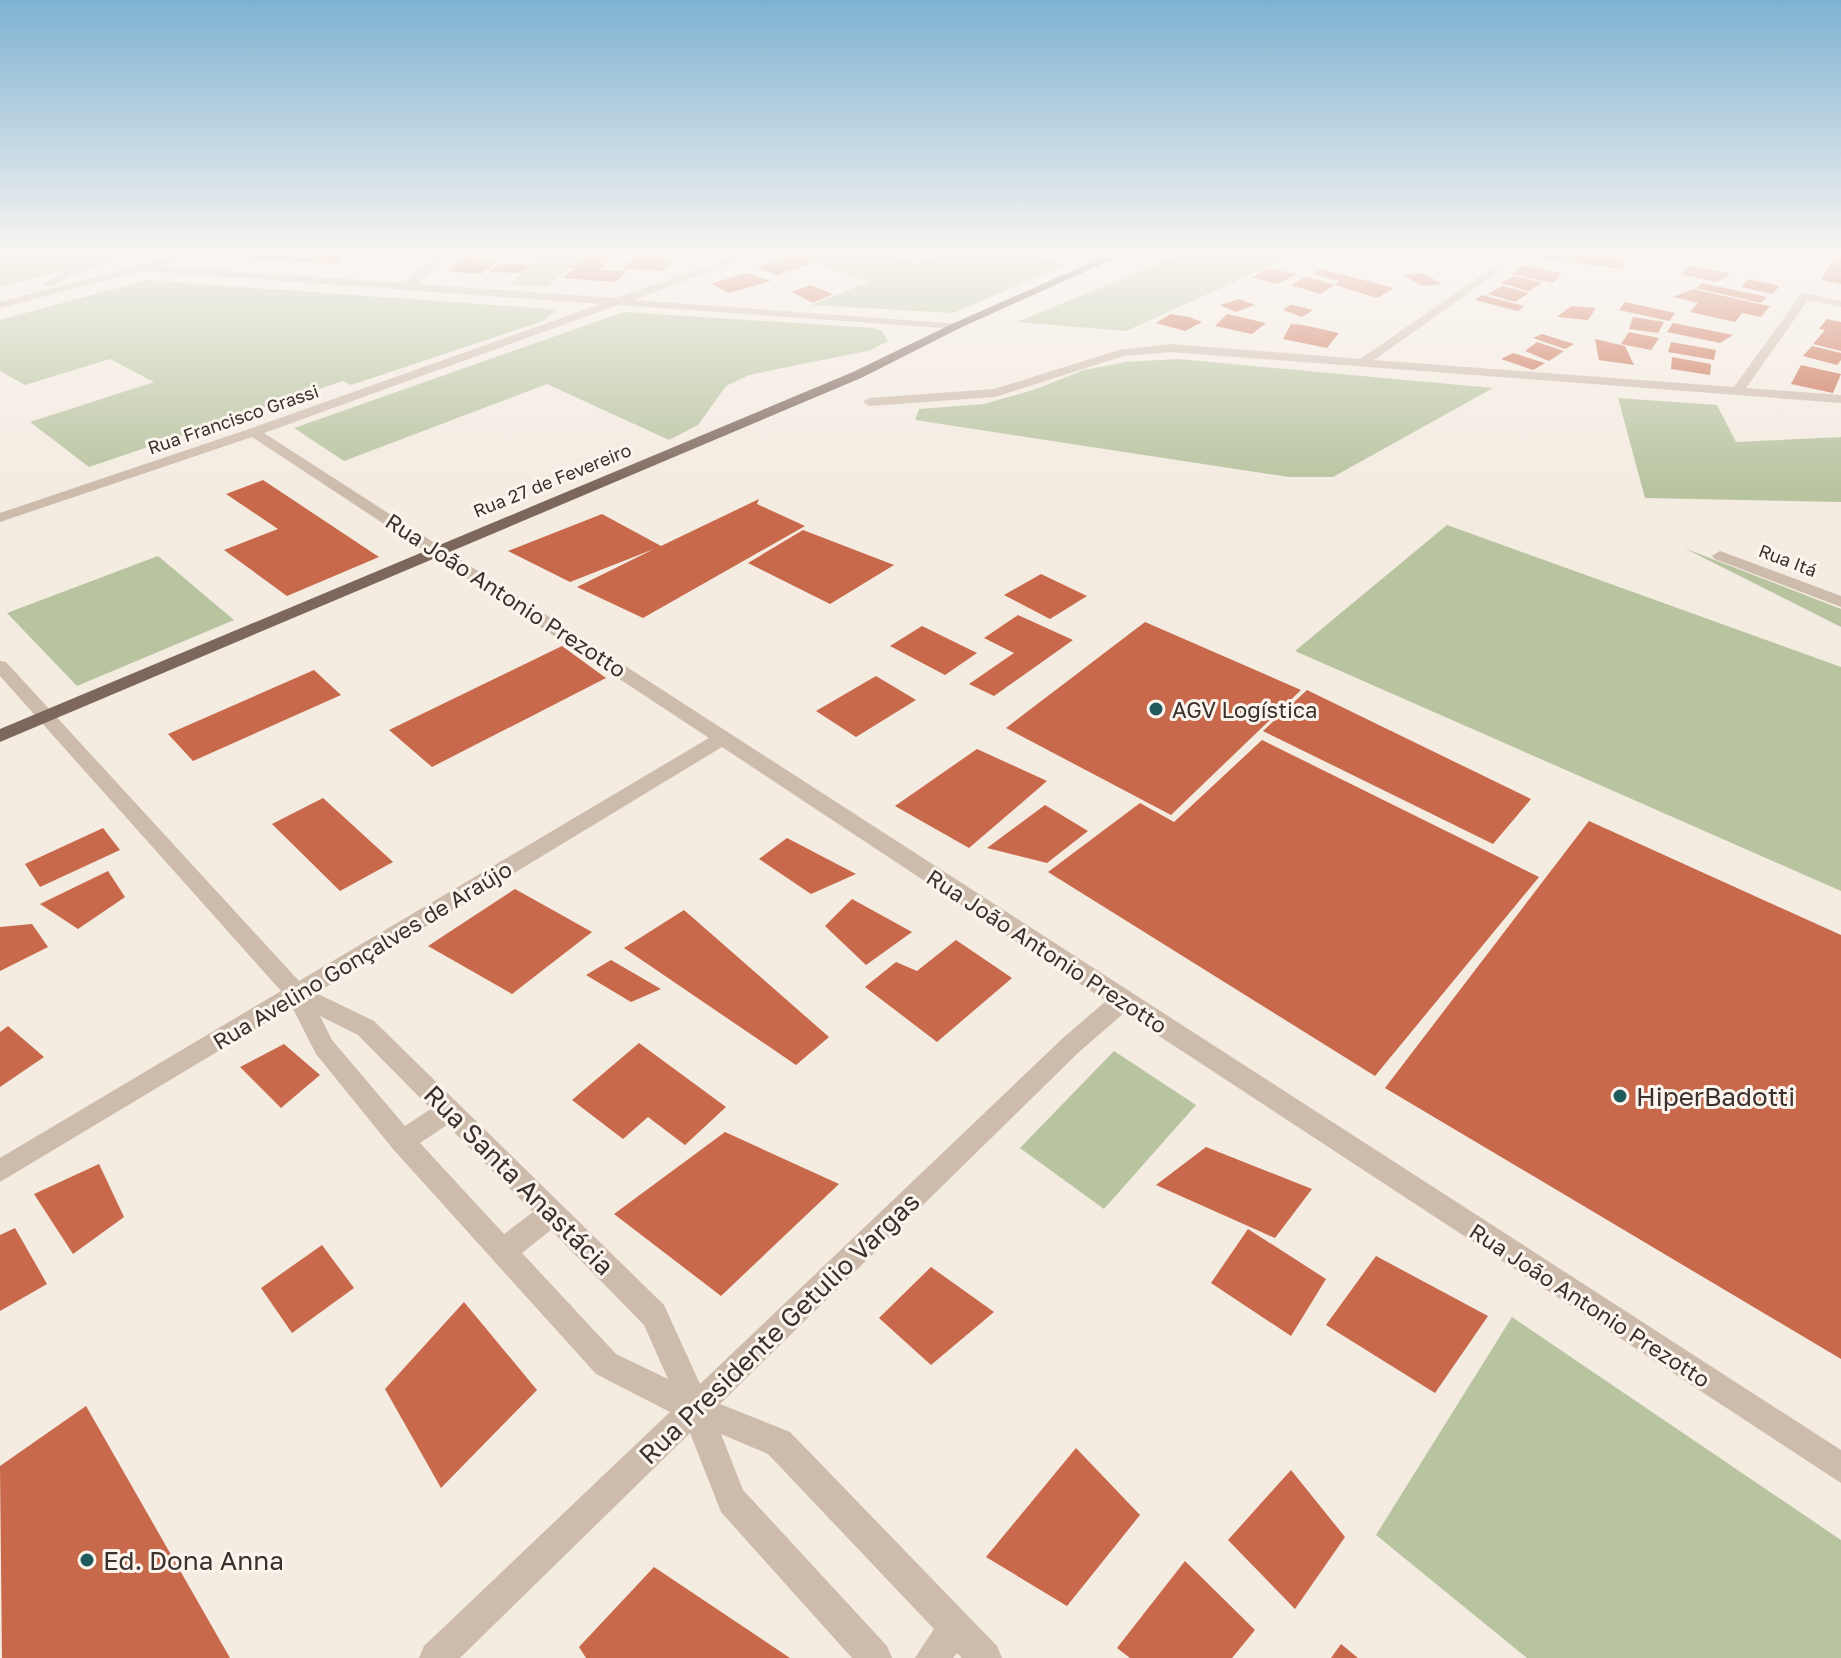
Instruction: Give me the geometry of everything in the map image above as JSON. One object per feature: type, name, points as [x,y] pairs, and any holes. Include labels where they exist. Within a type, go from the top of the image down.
[{"type":"main road","name":"Rua 27 de Fevereiro","points":[[0,736],[857,375],[943,332]]},
{"type":"street","name":"Rua Francisco Grassi","points":[[0,518],[254,432],[530,332]]},
{"type":"street","points":[[1360,364],[1405,332]]},
{"type":"street","points":[[1738,391],[1779,332]]},
{"type":"street","points":[[869,402],[995,393],[1111,357],[1150,349],[1841,399]]},
{"type":"street","name":"Rua João Antonio Prezotto","points":[[254,432],[1841,1468]]},
{"type":"street","name":"Rua Itá","points":[[1720,556],[1841,602]]},
{"type":"street","name":"Rua Santa Anastácia","points":[[0,666],[297,994],[324,1047],[402,1141],[606,1364],[696,1409],[779,1443],[985,1658]]},
{"type":"street","name":"Rua Avelino Gonçalves de Araújo","points":[[0,1171],[723,738]]},
{"type":"street","name":"Rua Santa Anastácia","points":[[297,994],[366,1028],[654,1315],[732,1501],[875,1658]]},
{"type":"street","name":"Rua Presidente Getulio Vargas","points":[[436,1658],[1071,1045],[1123,1000]]},
{"type":"street","points":[[402,1141],[449,1110]]},
{"type":"street","points":[[503,1251],[552,1213]]},
{"type":"street","points":[[932,1658],[956,1627]]},
{"type":"green space","points":[[0,332],[509,332],[351,385],[343,381],[89,467],[30,422],[154,382],[110,359],[25,385],[0,371]]},
{"type":"green space","points":[[566,332],[883,332],[888,341],[871,350],[749,375],[726,386],[698,425],[669,440],[547,384],[344,461],[294,428]]},
{"type":"green space","points":[[1178,359],[1493,388],[1333,477],[1289,477],[915,420],[919,409],[984,404],[1033,390],[1084,370],[1125,362]]},
{"type":"green space","points":[[1618,398],[1717,405],[1736,442],[1841,437],[1841,502],[1645,498]]},
{"type":"green space","points":[[1447,525],[1841,667],[1841,891],[1295,651]]},
{"type":"green space","points":[[1684,548],[1841,609],[1841,627]]},
{"type":"green space","points":[[158,556],[234,620],[77,686],[7,613]]},
{"type":"green space","points":[[1114,1051],[1196,1105],[1104,1209],[1020,1148]]},
{"type":"green space","points":[[1512,1317],[1841,1540],[1841,1658],[1527,1658],[1376,1535]]},
{"type":"building","points":[[1287,332],[1339,333],[1327,348],[1283,339]]},
{"type":"building","points":[[1629,332],[1659,338],[1651,350],[1621,344]]},
{"type":"building","points":[[1669,332],[1733,335],[1720,343]]},
{"type":"building","points":[[1823,332],[1841,332],[1841,351],[1813,344]]},
{"type":"building","points":[[1542,334],[1574,344],[1565,349],[1533,338]]},
{"type":"building","points":[[1595,339],[1625,346],[1634,365],[1599,360]]},
{"type":"building","points":[[1537,342],[1564,351],[1549,361],[1525,351]]},
{"type":"building","points":[[1671,342],[1716,350],[1714,360],[1668,352]]},
{"type":"building","points":[[1812,346],[1841,353],[1841,360],[1837,365],[1803,356]]},
{"type":"building","points":[[1513,353],[1545,363],[1533,370],[1501,359]]},
{"type":"building","points":[[1672,357],[1711,364],[1710,375],[1671,369]]},
{"type":"building","points":[[1801,365],[1841,374],[1833,393],[1791,384]]},
{"type":"building","points":[[263,480],[379,557],[287,596],[224,550],[278,529],[226,494]]},
{"type":"building","points":[[759,499],[757,504],[805,526],[643,618],[577,587],[654,549],[570,582],[508,551],[602,514],[661,546]]},
{"type":"building","points":[[803,530],[894,565],[830,604],[748,563]]},
{"type":"building","points":[[1041,574],[1087,596],[1050,619],[1004,595]]},
{"type":"building","points":[[1018,615],[1073,640],[994,696],[969,684],[1014,653],[984,638]]},
{"type":"building","name":"AGV Logística","points":[[1145,622],[1301,690],[1171,815],[1006,728]]},
{"type":"building","points":[[922,626],[977,653],[945,675],[890,646]]},
{"type":"building","points":[[562,646],[606,678],[432,767],[389,730]]},
{"type":"building","points":[[314,670],[341,695],[193,761],[168,734]]},
{"type":"building","points":[[876,676],[916,700],[856,737],[816,711]]},
{"type":"building","points":[[1307,690],[1531,799],[1493,844],[1263,731]]},
{"type":"building","points":[[1262,740],[1539,877],[1375,1076],[1048,872],[1140,803],[1174,822]]},
{"type":"building","points":[[977,749],[1047,781],[969,848],[895,806]]},
{"type":"building","points":[[323,798],[393,862],[340,891],[272,824]]},
{"type":"building","points":[[1045,805],[1088,831],[1047,863],[987,848]]},
{"type":"building","name":"HiperBadotti","points":[[1589,821],[1841,935],[1841,1359],[1385,1088]]},
{"type":"building","points":[[103,828],[120,850],[40,887],[25,864]]},
{"type":"building","points":[[787,838],[856,874],[811,894],[759,859]]},
{"type":"building","points":[[108,871],[125,897],[78,929],[40,904]]},
{"type":"building","points":[[515,889],[592,932],[512,994],[428,946]]},
{"type":"building","points":[[852,899],[912,932],[866,965],[825,926]]},
{"type":"building","points":[[684,910],[829,1037],[796,1065],[624,948]]},
{"type":"building","points":[[32,924],[48,947],[0,971],[0,927]]},
{"type":"building","points":[[956,940],[1012,978],[937,1042],[865,987],[896,962],[917,971]]},
{"type":"building","points":[[611,960],[661,989],[631,1002],[586,975]]},
{"type":"building","points":[[8,1026],[44,1057],[0,1087],[0,1032]]},
{"type":"building","points":[[639,1043],[726,1107],[685,1145],[648,1117],[623,1139],[572,1100]]},
{"type":"building","points":[[284,1044],[320,1075],[281,1108],[240,1067]]},
{"type":"building","points":[[725,1132],[839,1184],[721,1296],[614,1214]]},
{"type":"building","points":[[1206,1147],[1312,1189],[1275,1238],[1156,1185]]},
{"type":"building","points":[[99,1164],[124,1217],[73,1254],[34,1194]]},
{"type":"building","points":[[15,1228],[47,1284],[0,1311],[0,1235]]},
{"type":"building","points":[[1248,1229],[1326,1279],[1291,1336],[1211,1283]]},
{"type":"building","points":[[322,1245],[354,1288],[292,1333],[261,1288]]},
{"type":"building","points":[[1376,1256],[1488,1316],[1435,1393],[1326,1325]]},
{"type":"building","points":[[931,1267],[994,1312],[931,1365],[879,1318]]},
{"type":"building","points":[[464,1302],[537,1390],[441,1488],[385,1389]]},
{"type":"building","name":"Ed. Dona Anna","points":[[86,1406],[230,1658],[2,1658],[0,1466]]},
{"type":"building","points":[[1076,1448],[1140,1515],[1067,1606],[986,1557]]},
{"type":"building","points":[[1291,1470],[1345,1537],[1295,1609],[1228,1540]]},
{"type":"building","points":[[1185,1561],[1255,1630],[1232,1658],[1130,1658],[1117,1648]]},
{"type":"building","points":[[654,1567],[790,1658],[586,1658],[579,1647]]},
{"type":"building","points":[[1341,1644],[1358,1658],[1331,1658]]},
{"type":"place","name":"AGV Logística","points":[[1156,709]]},
{"type":"place","name":"HiperBadotti","points":[[1620,1096]]},
{"type":"place","name":"Ed. Dona Anna","points":[[87,1560]]}]
